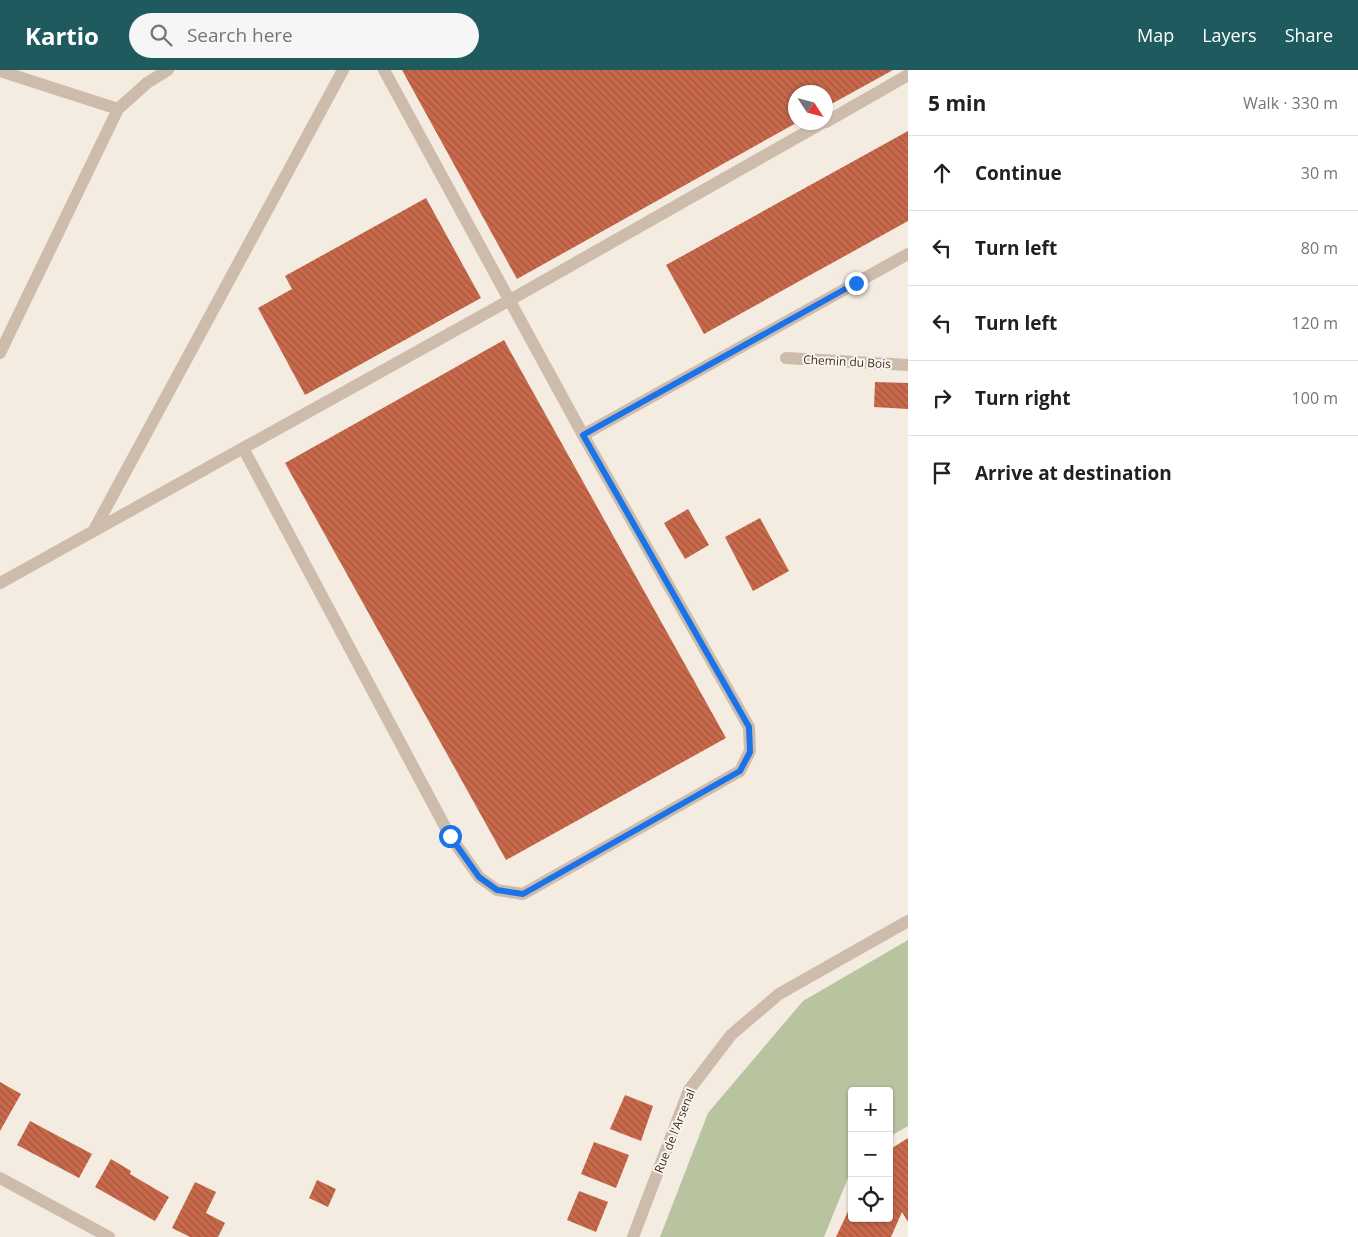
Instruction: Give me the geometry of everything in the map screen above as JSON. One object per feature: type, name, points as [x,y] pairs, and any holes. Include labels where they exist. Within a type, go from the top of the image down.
[{"type":"street","points":[[0,353],[118,109],[147,82],[168,70]]},
{"type":"street","points":[[94,530],[343,70]]},
{"type":"street","points":[[243,448],[450,836],[479,877],[497,890],[523,894],[740,771],[750,752],[749,727],[583,435],[384,70]]},
{"type":"street","points":[[0,71],[118,109]]},
{"type":"street","points":[[833,117],[908,75]]},
{"type":"street","points":[[0,583],[510,300],[811,130]]},
{"type":"street","points":[[583,435],[908,254]]},
{"type":"street","name":"Chemin du Bois","points":[[786,358],[908,365]]},
{"type":"street","name":"Rue de l'Arsenal","points":[[633,1237],[689,1090],[731,1036],[779,994],[908,921]]},
{"type":"street","points":[[0,1178],[109,1237]]},
{"type":"green space","points":[[908,940],[908,1126],[893,1135],[893,1087],[848,1087],[848,1178],[824,1237],[660,1237],[708,1113],[803,1001]]},
{"type":"building","points":[[402,70],[893,70],[833,103],[833,85],[788,85],[788,128],[517,279]]},
{"type":"building","points":[[908,131],[908,221],[704,334],[666,265]]},
{"type":"building","points":[[426,198],[481,298],[305,395],[258,308],[292,289],[285,276]]},
{"type":"building","points":[[504,340],[726,738],[506,860],[285,463]]},
{"type":"building","points":[[875,382],[908,383],[908,409],[874,407]]},
{"type":"building","points":[[688,509],[709,545],[685,559],[664,523]]},
{"type":"building","points":[[760,518],[789,571],[753,591],[725,537]]},
{"type":"building","points":[[0,1082],[21,1094],[0,1131]]},
{"type":"building","points":[[625,1095],[653,1106],[641,1141],[610,1129]]},
{"type":"building","points":[[30,1121],[92,1154],[79,1178],[17,1145]]},
{"type":"building","points":[[908,1138],[908,1222],[902,1212],[891,1237],[836,1237],[848,1212],[848,1222],[893,1222],[893,1147]]},
{"type":"building","points":[[594,1142],[629,1155],[616,1188],[581,1174]]},
{"type":"building","points":[[111,1159],[131,1171],[130,1174],[169,1197],[155,1221],[95,1187]]},
{"type":"building","points":[[317,1180],[336,1189],[328,1207],[309,1198]]},
{"type":"building","points":[[195,1182],[216,1192],[206,1213],[225,1223],[218,1237],[190,1237],[172,1228]]},
{"type":"building","points":[[579,1191],[608,1202],[596,1232],[567,1220]]},
{"type":"route","points":[[450,836],[479,877],[497,890],[523,894],[740,771],[750,752],[749,727],[583,435],[856,283]]}]
